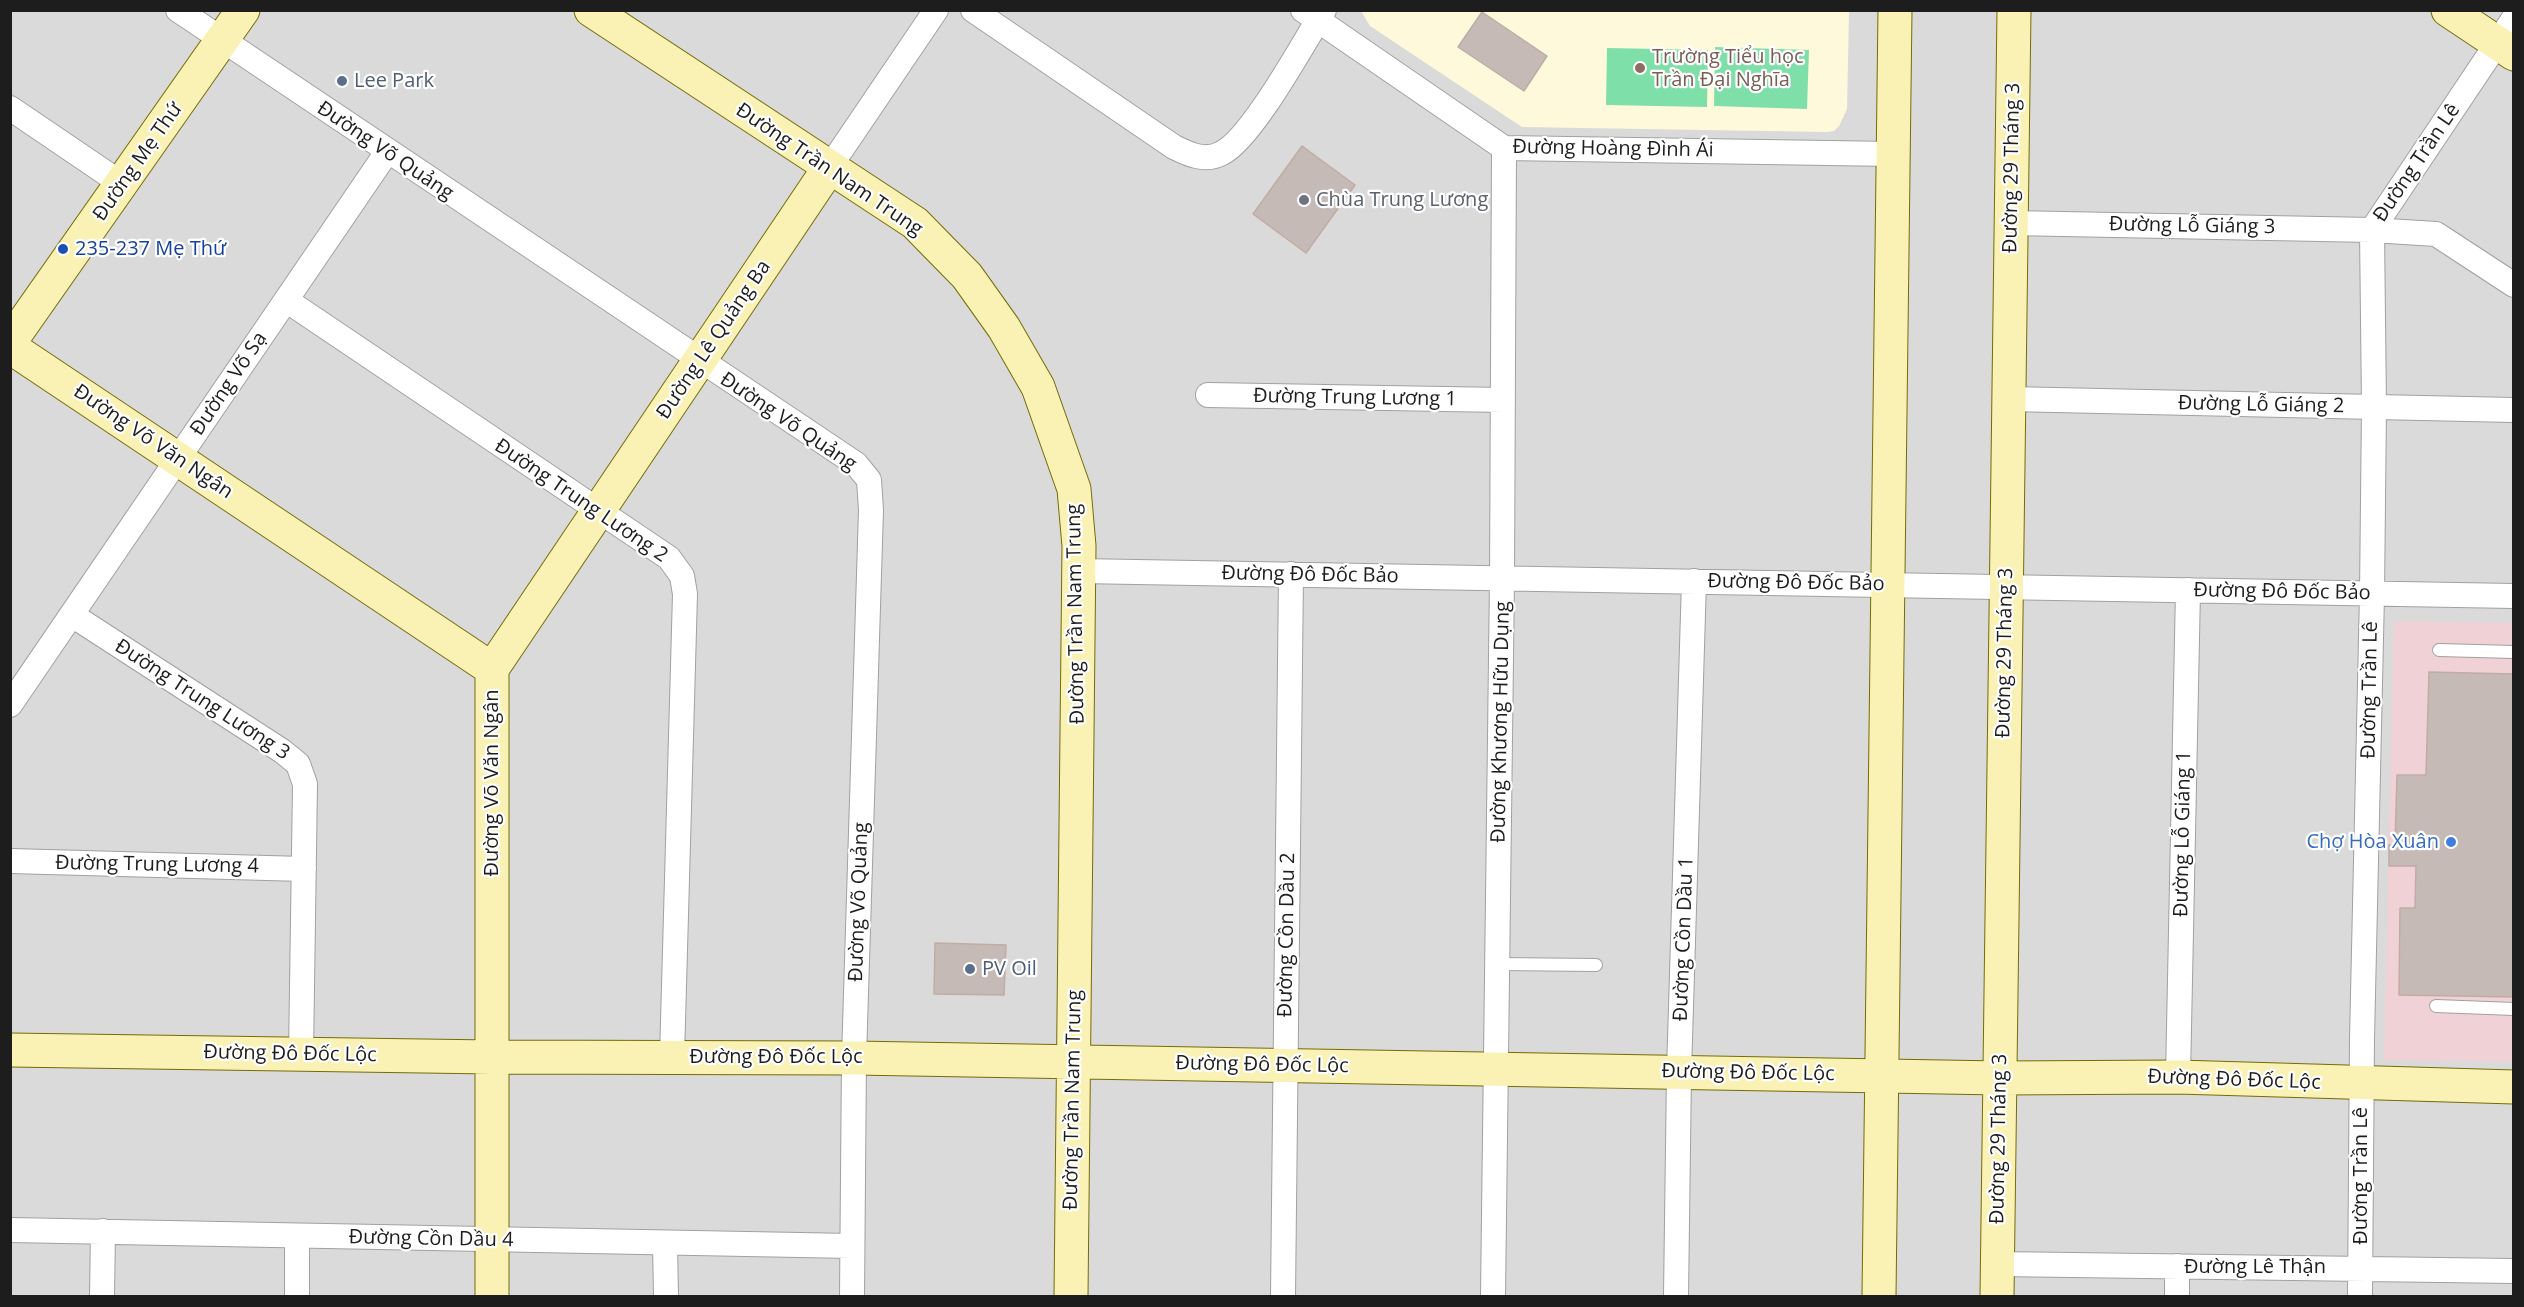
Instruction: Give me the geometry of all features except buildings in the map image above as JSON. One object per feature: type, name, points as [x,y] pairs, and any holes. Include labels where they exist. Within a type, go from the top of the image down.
[{"type":"street","name":"Đường Võ Quảng","points":[[178,10],[222,42],[856,464],[869,480],[872,510],[854,1058],[852,1296]]},
{"type":"street","name":"Đường Mẹ Thứ","points":[[10,342],[243,10]]},
{"type":"street","name":"Đường Trần Nam Trung","points":[[591,10],[915,223],[967,276],[1004,328],[1038,387],[1074,489],[1079,571],[1071,1296]]},
{"type":"street","name":"Đường Lê Quảng Ba","points":[[492,669],[936,10]]},
{"type":"street","points":[[973,10],[1174,147],[1190,156],[1207,158],[1221,154],[1232,147],[1252,124],[1315,14]]},
{"type":"street","points":[[1879,1296],[1895,10]]},
{"type":"street","name":"Đường 29 Tháng 3","points":[[1997,1296],[2014,10]]},
{"type":"street","points":[[2448,10],[2508,38]]},
{"type":"street","name":"Đường Hoàng Đình Ái","points":[[1315,14],[1504,148],[1893,154]]},
{"type":"street","name":"Đường Trần Lê","points":[[2360,1296],[2372,594],[2373,230],[2508,38]]},
{"type":"street","points":[[10,108],[122,184]]},
{"type":"street","name":"Đường Khương Hữu Dụng","points":[[1493,1296],[1502,578],[1504,148]]},
{"type":"street","name":"Đường Võ Sạ","points":[[10,705],[387,152]]},
{"type":"street","name":"Đường Lỗ Giáng 3","points":[[2011,223],[2373,230],[2436,234],[2514,285]]},
{"type":"street","name":"Đường Trung Lương 2","points":[[286,300],[669,558],[682,576],[685,594],[672,1057]]},
{"type":"street","name":"Đường Võ Văn Ngân","points":[[10,347],[492,669],[492,1296]]},
{"type":"street","name":"Đường Trung Lương 1","points":[[1208,395],[1503,400]]},
{"type":"street","name":"Đường Lỗ Giáng 2","points":[[2009,399],[2514,410]]},
{"type":"street","name":"Đường Đô Đốc Bảo","points":[[1079,571],[2514,596]]},
{"type":"street","name":"Đường Cồn Dầu 2","points":[[1283,1296],[1291,574]]},
{"type":"street","name":"Đường Cồn Dầu 1","points":[[1676,1296],[1679,1072],[1694,581]]},
{"type":"street","name":"Đường Lỗ Giáng 1","points":[[2178,1077],[2188,590]]},
{"type":"street","name":"Đường Trung Lương 3","points":[[72,615],[282,751],[298,764],[305,784],[301,1054]]},
{"type":"street","name":"Đường Trung Lương 4","points":[[10,861],[304,868]]},
{"type":"street","name":"Đường Đô Đốc Lộc","points":[[10,1050],[492,1057],[854,1058],[2000,1078],[2178,1077],[2514,1087]]},
{"type":"street","name":"Đường Cồn Dầu 4","points":[[10,1230],[852,1246]]},
{"type":"street","points":[[102,1296],[103,1231]]},
{"type":"street","points":[[297,1236],[297,1296]]},
{"type":"street","points":[[665,1243],[666,1296]]},
{"type":"street","name":"Đường Lê Thận","points":[[1997,1264],[2514,1271]]},
{"type":"street","points":[[2177,1296],[2178,1266]]},
{"type":"lane","points":[[2439,650],[2514,652]]},
{"type":"lane","points":[[1498,964],[1596,964]]},
{"type":"lane","points":[[2436,1006],[2514,1009]]},
{"type":"shaded area","points":[[11,11],[2513,11],[2513,1296],[11,1296]]},
{"type":"shaded area","name":"Trường Tiểu học Trần Đại Nghĩa","points":[[1361,11],[1849,11],[1847,109],[1839,126],[1834,131],[1827,132],[1522,127],[1370,26]]},
{"type":"shaded area","name":"Chợ Hòa Xuân","points":[[2394,621],[2513,623],[2513,1062],[2384,1060]]},
{"type":"green space","points":[[1715,47],[1809,50],[1807,109],[1714,106]]},
{"type":"green space","points":[[1607,48],[1708,50],[1707,107],[1606,105]]},
{"type":"place","name":"Trường Tiểu học Trần Đại Nghĩa","points":[[1640,68]]},
{"type":"place","name":"Lee Park","points":[[342,81]]},
{"type":"place","name":"Chùa Trung Lương","points":[[1304,200]]},
{"type":"place","name":"235-237 Mẹ Thứ","points":[[63,249]]},
{"type":"place","name":"Chợ Hòa Xuân","points":[[2451,842]]},
{"type":"place","name":"PV Oil","points":[[970,969]]}]
